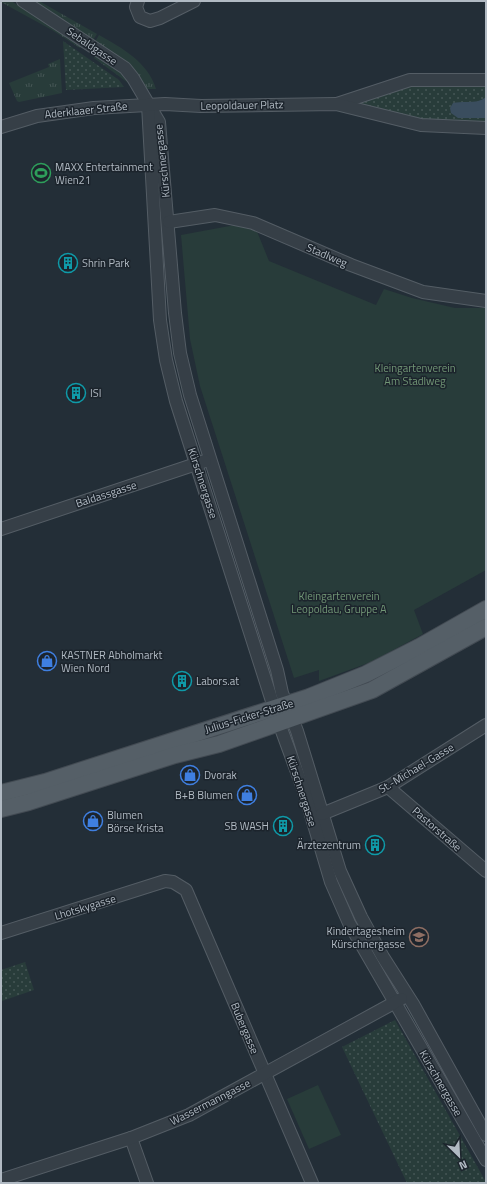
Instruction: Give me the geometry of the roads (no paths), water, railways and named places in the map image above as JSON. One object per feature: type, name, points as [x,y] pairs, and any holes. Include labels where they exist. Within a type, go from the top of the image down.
[{"type":"main road","name":"Julius-Ficker-Straße","points":[[1,809],[28,802],[169,757],[219,744],[366,674],[419,647],[486,609]]},
{"type":"main road","name":"Julius-Ficker-Straße","points":[[1,793],[45,782],[283,713],[372,690],[486,627]]},
{"type":"street","name":"Sebaldgasse","points":[[23,1],[125,68],[133,78],[148,105]]},
{"type":"street","points":[[138,1],[136,7],[140,17],[150,21],[160,18],[194,1]]},
{"type":"street","name":"Leopoldauer Platz","points":[[336,104],[410,80],[486,80]]},
{"type":"street","name":"Leopoldauer Platz","points":[[148,105],[201,106],[336,104],[421,124],[486,128]]},
{"type":"street","name":"Aderklaaer Straße","points":[[1,127],[37,116],[62,111],[148,105]]},
{"type":"street","name":"Kürschnergasse","points":[[148,105],[159,122],[174,313],[180,353],[190,395],[274,662],[283,713],[331,882],[349,923],[486,1160]]},
{"type":"street","name":"Kürschnergasse","points":[[148,105],[160,320],[166,360],[176,401],[283,713],[322,814],[340,871],[361,917],[486,1135]]},
{"type":"street","name":"Stadlweg","points":[[168,222],[215,215],[253,223],[351,266],[422,292],[486,302]]},
{"type":"street","name":"Baldassgasse","points":[[1,529],[210,460]]},
{"type":"street","name":"St.-Michael-Gasse","points":[[322,814],[388,787],[486,725]]},
{"type":"street","name":"Pastorstraße","points":[[388,787],[486,871]]},
{"type":"street","name":"Lhotskygasse","points":[[1,933],[170,881]]},
{"type":"street","name":"Bubergasse","points":[[170,881],[186,890],[312,1183]]},
{"type":"street","name":"Wassermanngasse","points":[[1,1180],[131,1138],[189,1115],[407,995]]},
{"type":"street","points":[[131,1138],[147,1183]]},
{"type":"water","points":[[486,97],[486,118],[458,118],[451,113],[450,108],[453,103],[475,102]]},
{"type":"place","name":"MAXX Entertainment Wien21","points":[[41,173]]},
{"type":"place","name":"Shrin Park","points":[[68,263]]},
{"type":"place","name":"ISI","points":[[76,393]]},
{"type":"place","name":"KASTNER Abholmarkt Wien Nord","points":[[47,661]]},
{"type":"place","name":"Labors.at","points":[[182,681]]},
{"type":"place","name":"Dvorak","points":[[190,775]]},
{"type":"place","name":"B+B Blumen","points":[[247,795]]},
{"type":"place","name":"Blumen Börse Krista","points":[[93,821]]},
{"type":"place","name":"SB WASH","points":[[283,826]]},
{"type":"place","name":"Ärztezentrum","points":[[375,845]]},
{"type":"place","name":"Kindertagesheim Kürschnergasse","points":[[419,937]]},
{"type":"park label","name":"Kleingartenverein Am Stadlweg","points":[[415,374]]},
{"type":"park label","name":"Kleingartenverein Leopoldau, Gruppe A","points":[[339,602]]}]
